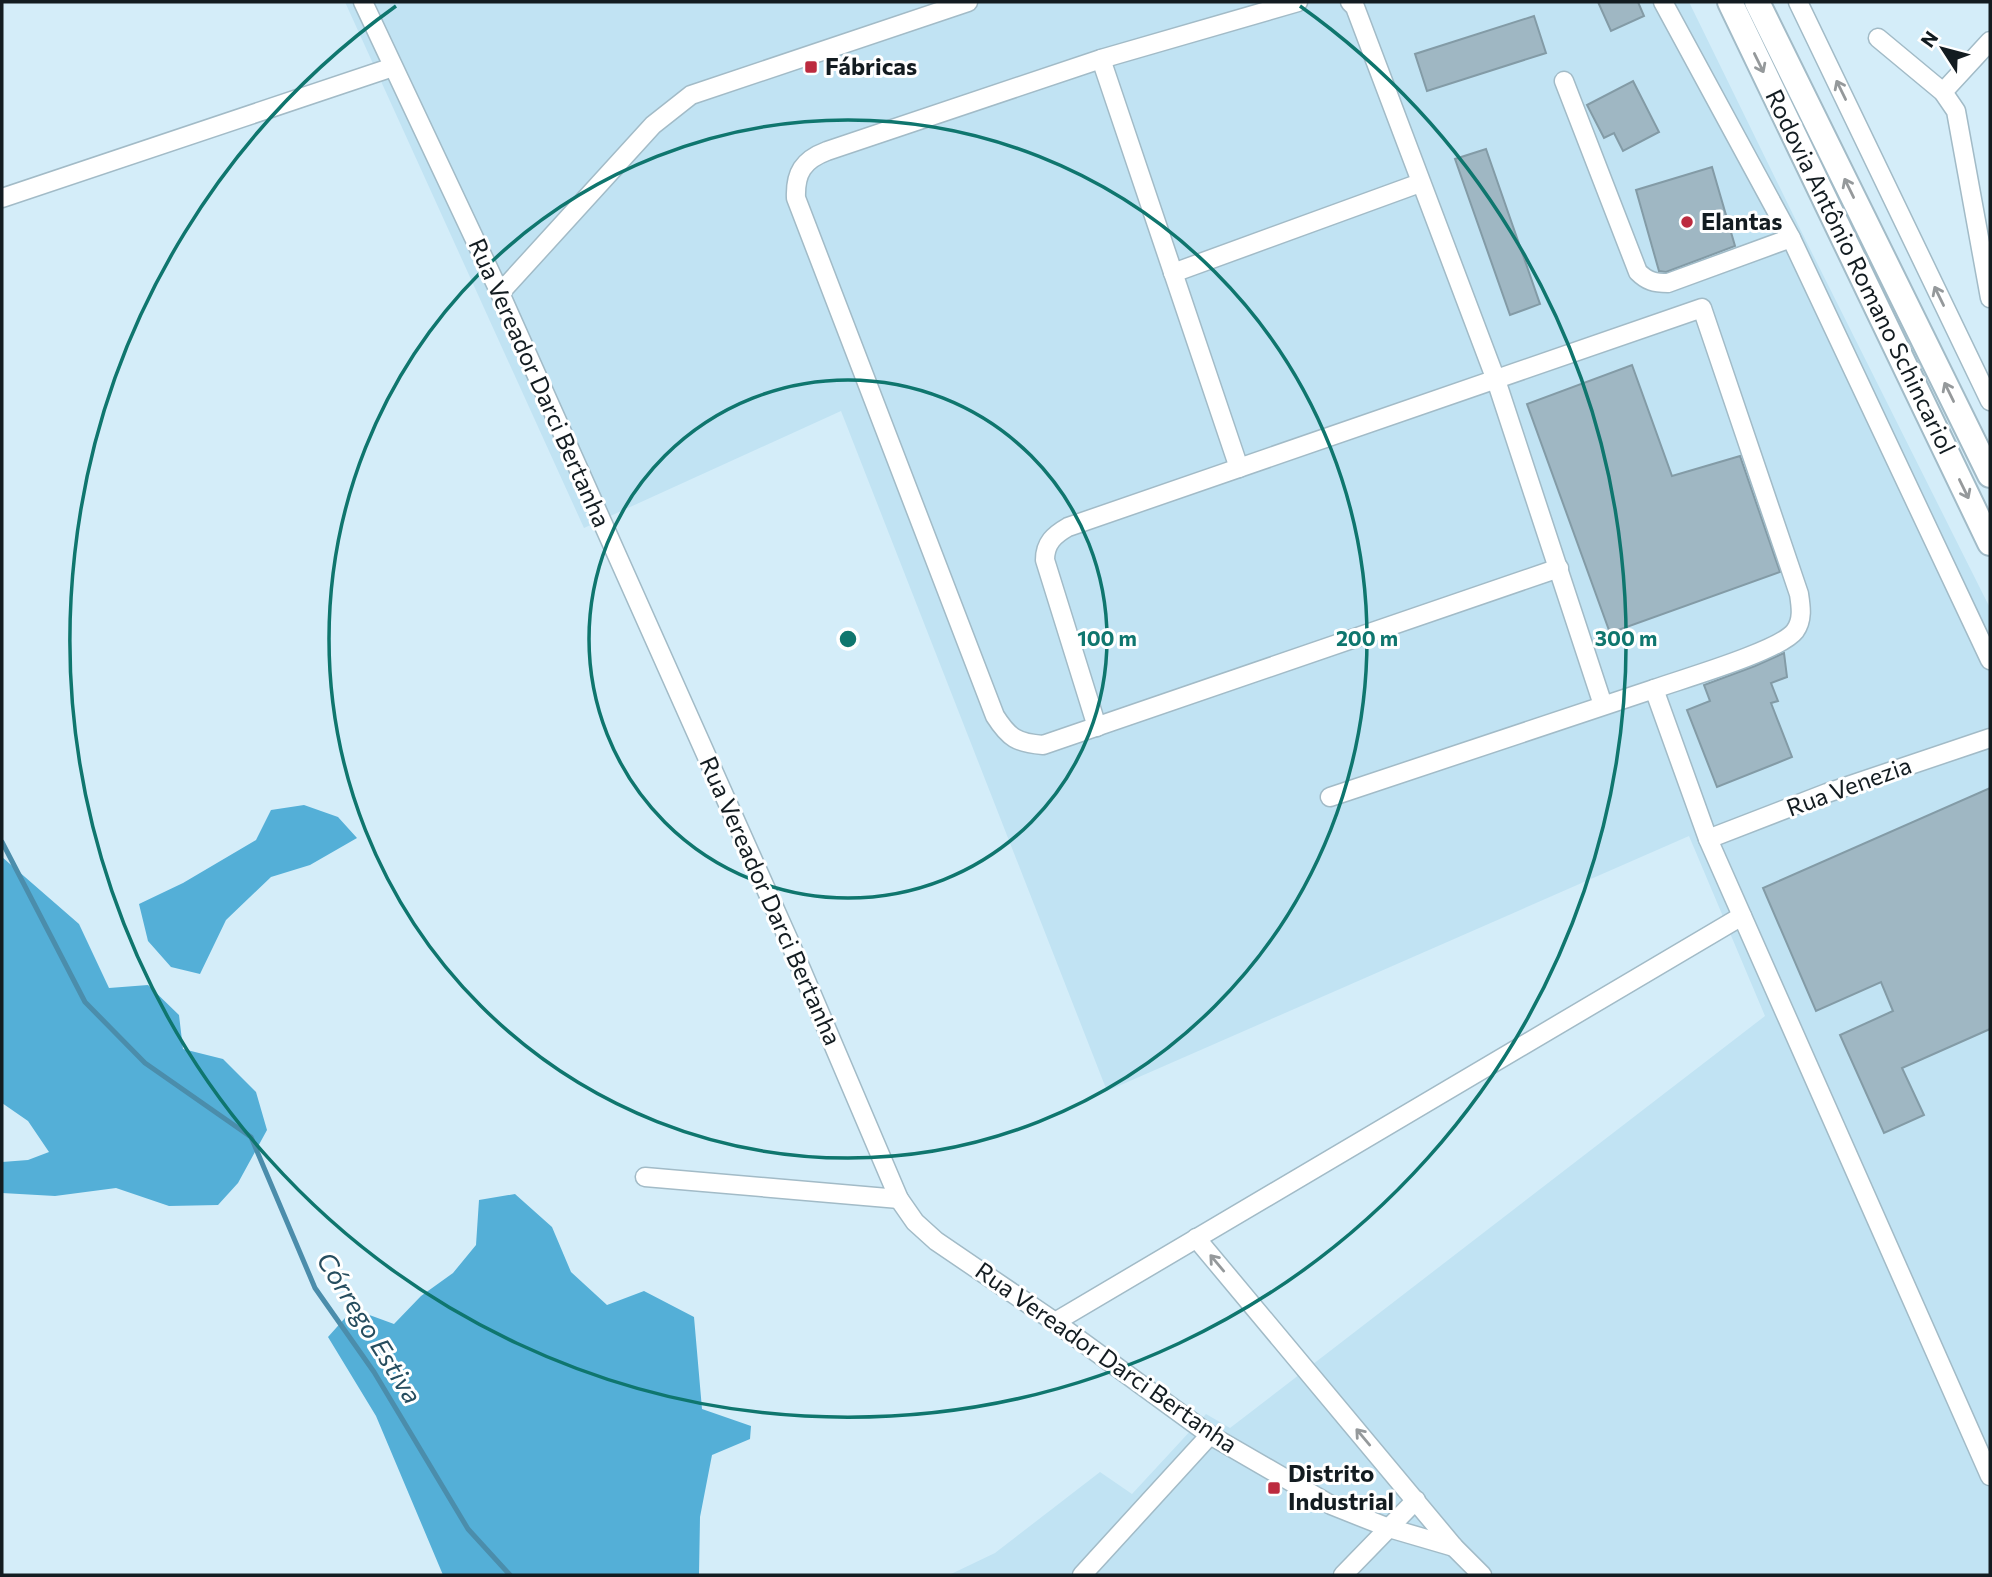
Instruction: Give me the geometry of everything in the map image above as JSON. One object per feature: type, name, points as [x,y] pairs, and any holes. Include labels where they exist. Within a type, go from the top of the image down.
[{"type":"highway","name":"Rodovia Antônio Romano Schincariol","points":[[1730,2],[1990,543]]},
{"type":"highway","name":"Rodovia Antônio Romano Schincariol","points":[[1757,2],[1990,475]]},
{"type":"street","name":"Rua Vereador Darci Bertanha","points":[[363,2],[500,293],[778,917],[899,1199],[915,1222],[936,1241],[1055,1322],[1210,1435],[1331,1505],[1389,1528],[1454,1547]]},
{"type":"street","points":[[500,293],[653,125],[691,95],[968,2]]},
{"type":"street","points":[[1298,2],[1101,59],[813,156],[800,168],[796,198],[995,716],[1004,731],[1022,744],[1043,745],[1559,568]]},
{"type":"street","points":[[1350,2],[1355,7],[1496,380],[1603,705]]},
{"type":"street","points":[[1663,2],[1791,238],[1990,660]]},
{"type":"street","points":[[1798,2],[1990,401]]},
{"type":"street","points":[[1878,38],[1943,92],[1955,111],[1990,298]]},
{"type":"street","points":[[1943,92],[1990,41]]},
{"type":"street","points":[[1101,59],[1239,468]]},
{"type":"street","points":[[2,198],[393,67]]},
{"type":"street","points":[[1564,81],[1638,272],[1645,279],[1668,284],[1791,238]]},
{"type":"street","points":[[1173,273],[1420,183]]},
{"type":"street","points":[[1097,727],[1045,560],[1045,550],[1054,536],[1068,527],[1702,308],[1799,594],[1802,612],[1797,628],[1788,639],[1766,649],[1330,797]]},
{"type":"street","points":[[1654,689],[1708,839],[1990,1476]]},
{"type":"street","name":"Rua Venezia","points":[[1708,839],[1826,793],[1990,738]]},
{"type":"street","points":[[1055,1322],[1742,916]]},
{"type":"street","points":[[645,1177],[899,1199]]},
{"type":"street","name":"Rua Vereador Darci Bertanha","points":[[1196,1238],[1454,1547],[1482,1575]]},
{"type":"street","points":[[1082,1575],[1210,1435]]},
{"type":"street","points":[[1343,1575],[1416,1500]]},
{"type":"shaded area","name":"Distrito Industrial","points":[[345,2],[1689,2],[1990,608],[1990,1575],[949,1575],[995,1553],[1100,1472],[1132,1494],[1206,1414],[1230,1428],[1765,1016],[1689,836],[1107,1091],[841,411],[584,528]]},
{"type":"shaded area","points":[[304,805],[338,817],[357,838],[310,865],[271,877],[226,920],[200,974],[171,967],[148,941],[139,904],[183,883],[256,840],[271,810]]},
{"type":"shaded area","points":[[2,857],[79,924],[109,988],[148,985],[179,1015],[183,1049],[223,1059],[256,1092],[267,1130],[238,1183],[218,1205],[169,1206],[116,1188],[55,1196],[2,1193],[2,1162],[28,1160],[49,1152],[28,1121],[2,1103]]},
{"type":"shaded area","points":[[515,1194],[552,1227],[571,1272],[607,1305],[644,1291],[694,1317],[702,1409],[751,1426],[750,1439],[712,1455],[700,1517],[699,1575],[443,1575],[376,1416],[328,1337],[353,1309],[394,1324],[421,1296],[453,1273],[476,1245],[479,1200]]},
{"type":"building","points":[[1598,2],[1638,2],[1644,16],[1611,31]]},
{"type":"building","points":[[1534,16],[1546,53],[1427,91],[1415,54]]},
{"type":"building","points":[[1633,81],[1659,132],[1623,151],[1614,133],[1604,138],[1587,105]]},
{"type":"building","points":[[1486,149],[1540,304],[1510,315],[1455,159]]},
{"type":"building","name":"Elantas","points":[[1712,167],[1735,246],[1666,272],[1659,271],[1636,190]]},
{"type":"building","points":[[1632,365],[1672,476],[1740,456],[1780,572],[1610,633],[1527,404]]},
{"type":"building","points":[[1784,653],[1787,677],[1771,683],[1778,701],[1771,703],[1792,757],[1717,787],[1687,710],[1710,701],[1704,685]]},
{"type":"building","points":[[1990,788],[1990,1029],[1902,1068],[1924,1115],[1884,1133],[1840,1035],[1893,1011],[1881,982],[1816,1011],[1763,888]]},
{"type":"waterway","name":"Córrego Estiva","points":[[2,842],[85,1002],[145,1063],[251,1137],[315,1288],[374,1372],[468,1529],[510,1575]]},
{"type":"place","name":"Fábricas","points":[[811,67]]},
{"type":"place","name":"Elantas","points":[[1687,222]]},
{"type":"place","name":"Distrito Industrial","points":[[1274,1488]]}]
